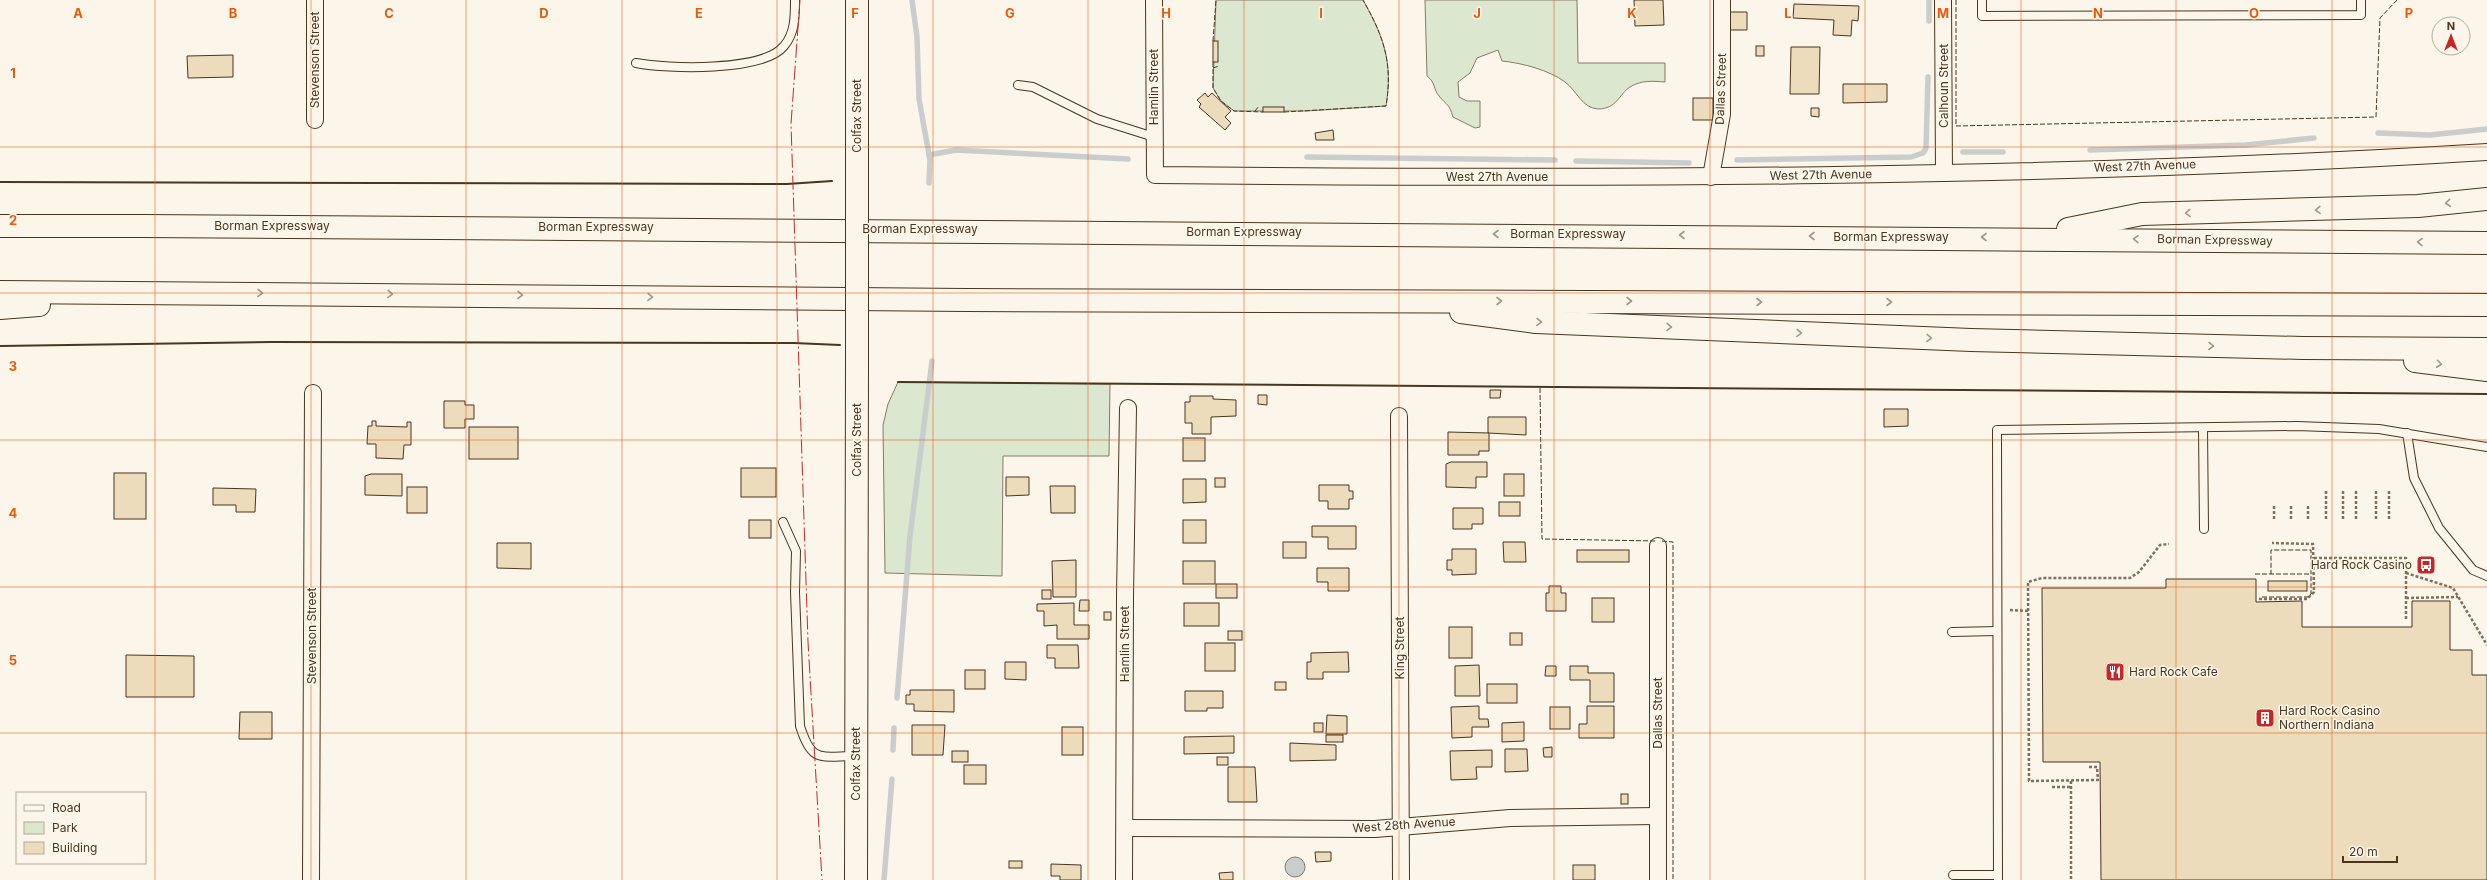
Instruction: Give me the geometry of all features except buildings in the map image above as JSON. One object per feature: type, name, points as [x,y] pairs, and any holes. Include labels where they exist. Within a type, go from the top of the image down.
[{"type":"main road","name":"Colfax Street","points":[[856,880],[857,0]]},
{"type":"main road","points":[[2023,238],[2142,214],[2418,206],[2487,199]]},
{"type":"main road","name":"Borman Expressway","points":[[0,226],[365,226],[2023,238],[2487,243]]},
{"type":"main road","points":[[0,292],[221,292],[967,300],[1376,300],[2487,305]]},
{"type":"main road","points":[[0,308],[221,292]]},
{"type":"main road","points":[[1376,300],[1536,322],[1971,340],[2303,348],[2487,349]]},
{"type":"main road","points":[[2303,348],[2487,370]]},
{"type":"street","name":"Stevenson Street","points":[[315,0],[315,120]]},
{"type":"street","name":"Hamlin Street","points":[[1154,0],[1155,175]]},
{"type":"street","name":"Dallas Street","points":[[1711,177],[1722,114],[1722,0]]},
{"type":"street","name":"Calhoun Street","points":[[1943,0],[1944,173]]},
{"type":"street","name":"West 27th Avenue","points":[[1155,175],[1711,177],[1944,173],[2377,159],[2487,152]]},
{"type":"street","name":"Stevenson Street","points":[[311,880],[313,393]]},
{"type":"street","name":"Hamlin Street","points":[[1124,880],[1126,828],[1125,597],[1128,408]]},
{"type":"street","name":"King Street","points":[[1399,416],[1401,880]]},
{"type":"street","name":"Dallas Street","points":[[1658,546],[1658,880]]},
{"type":"street","name":"West 28th Avenue","points":[[1126,828],[1401,828],[1447,822],[1510,818],[1657,816]]},
{"type":"lane","points":[[636,63],[658,66],[723,66],[765,59],[779,52],[792,34],[795,0]]},
{"type":"lane","points":[[1982,0],[1982,16],[2361,15],[2361,0]]},
{"type":"lane","points":[[1018,85],[1033,88],[1097,119],[1154,137]]},
{"type":"lane","points":[[1953,875],[1998,878],[1997,430],[2304,427],[2379,429],[2487,447]]},
{"type":"lane","points":[[2203,428],[2204,529]]},
{"type":"lane","points":[[2407,433],[2414,478],[2439,528],[2473,570],[2487,576]]},
{"type":"lane","points":[[783,522],[796,551],[795,592],[800,726],[809,750],[820,756],[856,756]]},
{"type":"lane","points":[[1952,632],[1997,631]]},
{"type":"path","points":[[2326,491],[2326,521]]},
{"type":"path","points":[[2343,491],[2343,521]]},
{"type":"path","points":[[2356,491],[2356,521]]},
{"type":"path","points":[[2376,491],[2376,520]]},
{"type":"path","points":[[2389,491],[2389,520]]},
{"type":"path","points":[[2274,506],[2274,521]]},
{"type":"path","points":[[2291,506],[2291,521]]},
{"type":"path","points":[[2308,506],[2308,521]]},
{"type":"path","points":[[2259,599],[2307,599],[2312,597],[2314,592],[2314,546],[2311,543],[2272,544]]},
{"type":"path","points":[[2089,767],[2097,767],[2098,780],[2029,781],[2028,582],[2042,578],[2130,578],[2139,572],[2160,545],[2169,544]]},
{"type":"path","points":[[2314,558],[2406,558],[2406,621]]},
{"type":"path","points":[[2406,573],[2448,585],[2458,597],[2487,645]]},
{"type":"path","points":[[2406,598],[2458,597]]},
{"type":"path","points":[[2010,610],[2028,611]]},
{"type":"path","points":[[2070,780],[2071,880]]},
{"type":"path","points":[[2052,787],[2071,787]]},
{"type":"green space","points":[[1216,0],[1363,0],[1376,26],[1385,51],[1388,76],[1386,106],[1306,111],[1234,111],[1221,101],[1213,88]]},
{"type":"green space","points":[[1425,0],[1577,0],[1578,63],[1665,63],[1665,82],[1656,81],[1638,83],[1626,90],[1614,104],[1609,107],[1598,109],[1592,108],[1588,106],[1565,82],[1559,78],[1527,65],[1502,61],[1498,50],[1477,58],[1470,73],[1458,82],[1459,97],[1467,101],[1480,101],[1480,127],[1475,128],[1453,117],[1449,107],[1437,93],[1432,81],[1427,76]]},
{"type":"green space","points":[[898,382],[1110,384],[1109,456],[1003,456],[1002,576],[885,573],[883,425],[888,404]]},
{"type":"shaded area","points":[[1295,857],[1302,860],[1305,867],[1302,874],[1295,877],[1288,874],[1285,867],[1288,860]]},
{"type":"waterway","points":[[912,0],[917,37],[919,99],[930,160],[929,183]]},
{"type":"waterway","points":[[1929,0],[1929,21]]},
{"type":"waterway","points":[[1737,160],[1911,157],[1923,153],[1926,148],[1928,77]]},
{"type":"waterway","points":[[2378,133],[2430,135],[2487,129]]},
{"type":"waterway","points":[[2090,150],[2246,145],[2314,138]]},
{"type":"waterway","points":[[929,155],[956,150],[1128,159]]},
{"type":"waterway","points":[[1963,152],[2003,152]]},
{"type":"waterway","points":[[1307,157],[1555,160]]},
{"type":"waterway","points":[[1576,161],[1689,163]]},
{"type":"waterway","points":[[897,698],[910,536],[932,361]]},
{"type":"waterway","points":[[893,750],[894,728]]},
{"type":"waterway","points":[[884,880],[892,779]]},
{"type":"fence","points":[[1213,41],[1216,0]]},
{"type":"fence","points":[[1284,112],[1386,106],[1388,76],[1385,51],[1376,26],[1363,0]]},
{"type":"fence","points":[[1956,0],[1956,126],[2376,117],[2380,18],[2397,0]]},
{"type":"fence","points":[[1213,62],[1213,88],[1221,101],[1234,111],[1263,112]]},
{"type":"fence","points":[[1213,68],[1219,66]]},
{"type":"fence","points":[[1255,111],[1259,106]]},
{"type":"fence","points":[[1540,388],[1542,539],[1656,541]]},
{"type":"fence","points":[[1662,541],[1673,542],[1673,880]]},
{"type":"fence","points":[[2262,597],[2308,597],[2311,594],[2311,550],[2271,550],[2271,574]]},
{"type":"fence","points":[[2255,574],[2311,574]]},
{"type":"wall","points":[[0,182],[787,184],[832,181]]},
{"type":"wall","points":[[0,346],[272,342],[794,343],[840,345]]},
{"type":"wall","points":[[898,382],[2487,394]]},
{"type":"power","points":[[800,0],[791,124],[808,642],[822,880]]},
{"type":"place","name":"Hard Rock Casino","points":[[2426,565]]},
{"type":"place","name":"Hard Rock Cafe","points":[[2115,672]]},
{"type":"place","name":"Hard Rock Casino Northern Indiana","points":[[2265,718]]}]
